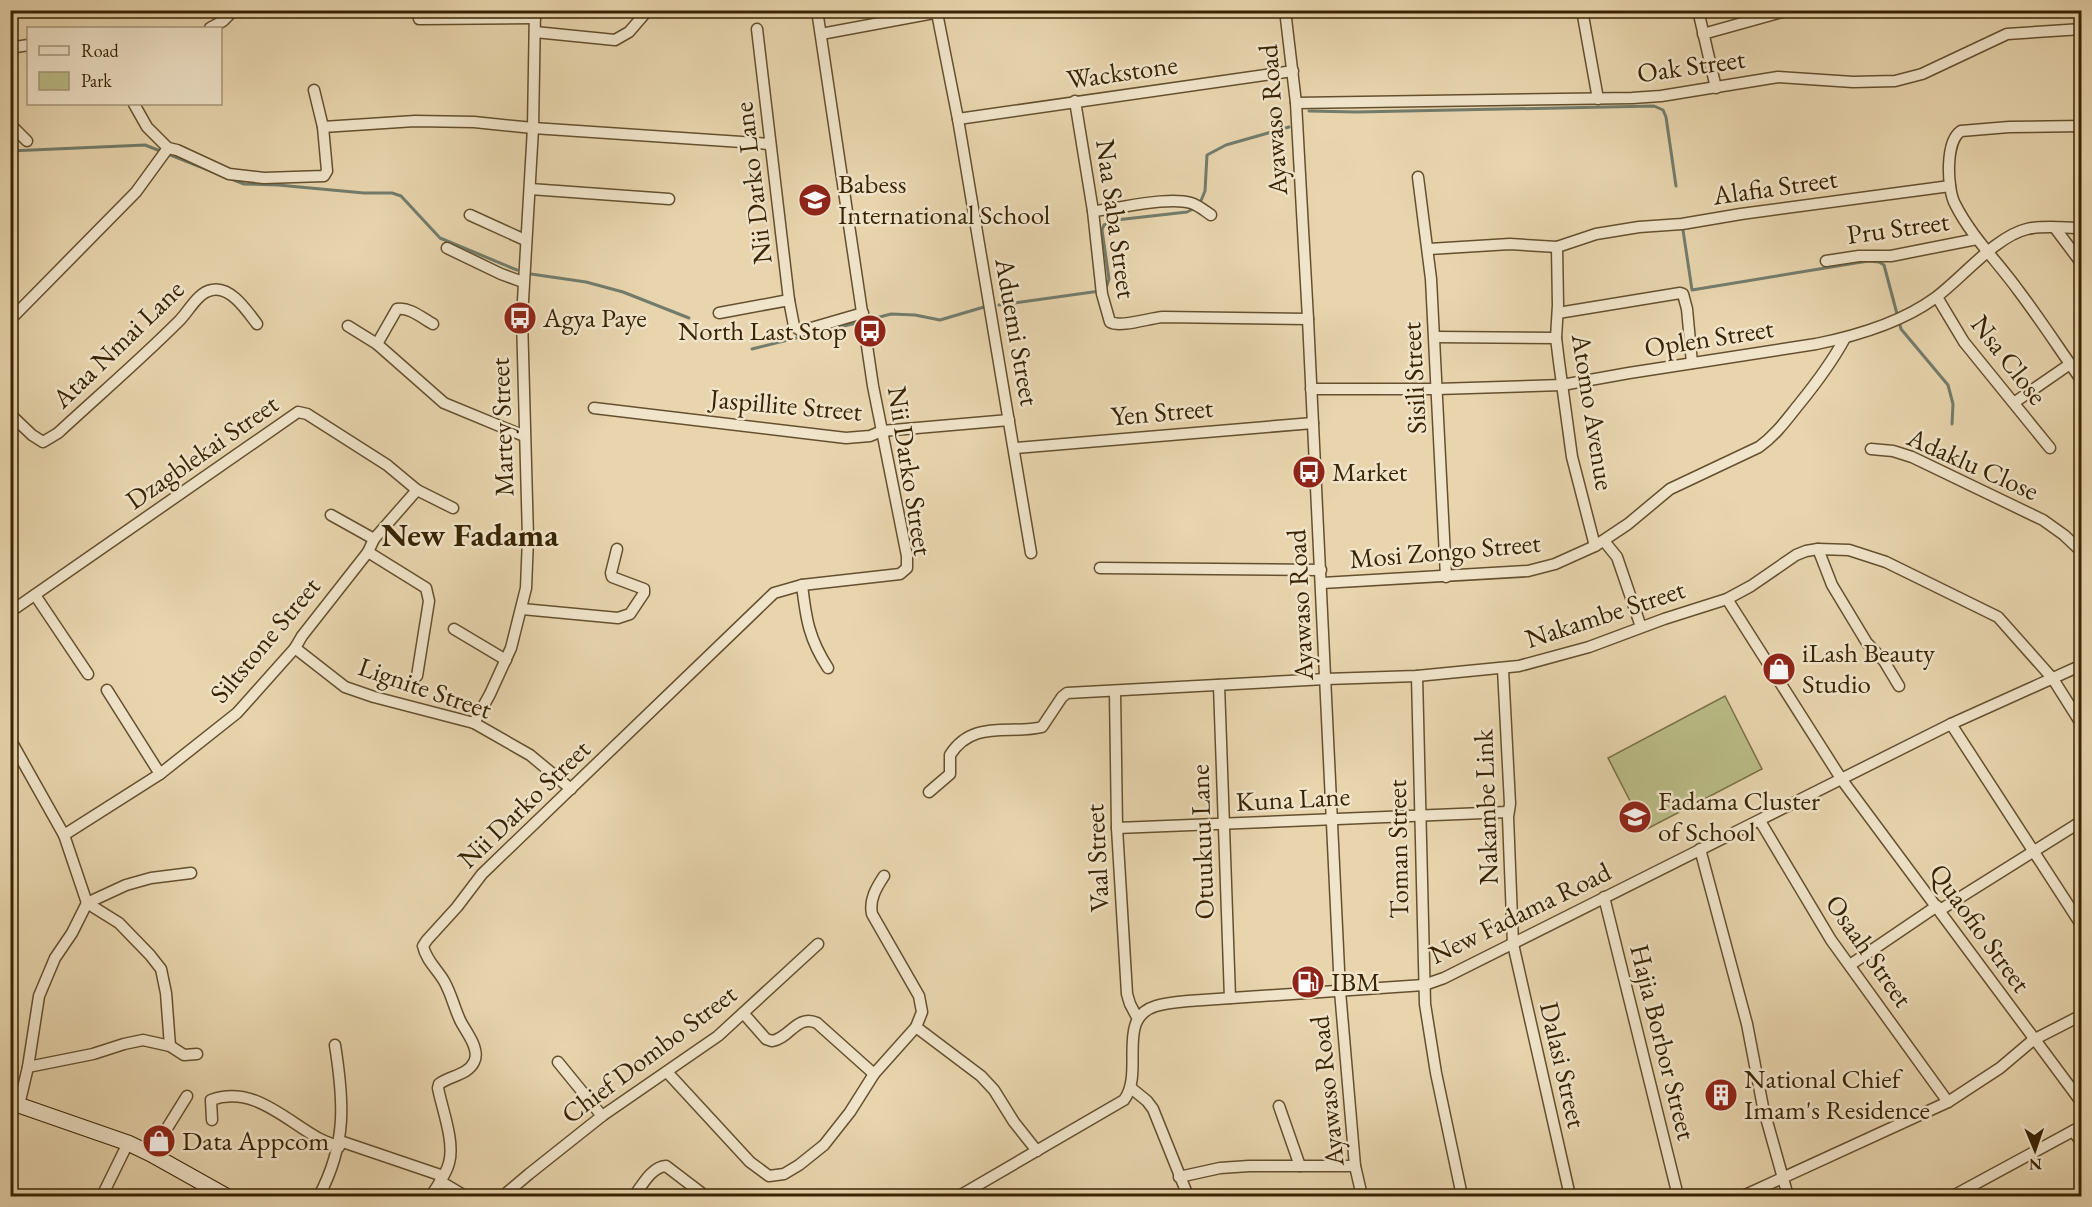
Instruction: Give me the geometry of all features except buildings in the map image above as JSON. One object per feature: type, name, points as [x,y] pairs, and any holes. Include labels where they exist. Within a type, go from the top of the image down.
[{"type":"street","points":[[212,27],[223,21],[234,10]]},
{"type":"street","points":[[535,33],[615,40],[629,32],[648,10]]},
{"type":"street","name":"Nii Darko Street","points":[[442,1178],[449,1163],[450,1153],[439,1084],[468,1070],[476,1056],[471,1039],[461,1022],[448,988],[424,954],[423,946],[427,940],[457,907],[482,874],[774,593],[802,585],[900,574],[908,568],[873,386],[817,10]]},
{"type":"street","points":[[821,34],[950,10]]},
{"type":"street","name":"Ayawaso Road","points":[[1285,10],[1296,103],[1322,583],[1340,991],[1355,1166],[1362,1197]]},
{"type":"street","points":[[1582,10],[1598,99]]},
{"type":"street","points":[[1698,10],[1716,88]]},
{"type":"street","points":[[1703,34],[1789,10]]},
{"type":"street","name":"Aduemi Street","points":[[937,13],[958,119],[1031,553]]},
{"type":"street","points":[[419,19],[535,14]]},
{"type":"street","name":"Martey Street","points":[[474,723],[511,648],[526,588],[528,563],[522,318],[533,128],[535,14]]},
{"type":"street","name":"Nii Darko Lane","points":[[757,29],[794,326],[801,332],[863,315]]},
{"type":"street","name":"Oak Street","points":[[1296,103],[1661,96],[1778,77],[1853,82],[1895,81],[1922,74],[2007,34],[2082,30]]},
{"type":"street","points":[[10,48],[27,45]]},
{"type":"street","name":"Wackstone","points":[[958,119],[1293,70]]},
{"type":"street","points":[[135,105],[147,127],[166,149],[230,174],[264,178],[324,176],[327,171],[323,127],[314,90]]},
{"type":"street","name":"Naa Saba Street","points":[[1075,102],[1108,320],[1119,325],[1147,318],[1163,317],[1308,319]]},
{"type":"street","points":[[323,127],[415,121],[474,122],[770,144]]},
{"type":"street","points":[[10,124],[27,141]]},
{"type":"street","points":[[2082,126],[2009,127],[1961,131],[1954,135],[1951,143],[1950,186],[1955,205],[1977,239],[2017,288],[2082,381]]},
{"type":"street","points":[[10,320],[136,192],[166,149]]},
{"type":"street","name":"Sisili Street","points":[[1418,177],[1429,249],[1446,577]]},
{"type":"street","name":"Alafia Street","points":[[1429,249],[1510,244],[1557,246],[1596,234],[1639,227],[1682,224],[1950,186]]},
{"type":"street","points":[[530,189],[669,199]]},
{"type":"street","points":[[1093,211],[1182,202],[1198,206],[1211,215]]},
{"type":"street","points":[[470,215],[525,240]]},
{"type":"street","points":[[2055,228],[2082,264]]},
{"type":"street","name":"Oplen Street","points":[[1311,389],[1437,389],[1562,385],[1816,345],[1845,338],[1902,316],[1936,297],[1987,253],[2013,235],[2025,230],[2082,228]]},
{"type":"street","name":"Pru Street","points":[[1826,261],[1860,256],[1891,256],[1977,239]]},
{"type":"street","name":"Atomo Avenue","points":[[1557,246],[1557,338],[1572,457],[1600,543],[1617,557],[1641,627]]},
{"type":"street","points":[[447,248],[523,282]]},
{"type":"street","name":"Ataa Nmai Lane","points":[[10,414],[43,442],[58,433],[180,320],[202,294],[209,290],[216,289],[237,298],[257,324]]},
{"type":"street","points":[[1558,313],[1683,294],[1692,363]]},
{"type":"street","name":"Nsa Close","points":[[1936,297],[1964,342],[2015,402],[2050,448]]},
{"type":"street","points":[[718,313],[789,300]]},
{"type":"street","points":[[377,344],[397,309],[411,312],[434,324]]},
{"type":"street","points":[[348,326],[377,344],[444,403],[524,436]]},
{"type":"street","points":[[1435,337],[1557,338]]},
{"type":"street","name":"Mosi Zongo Street","points":[[1322,583],[1528,571],[1555,564],[1600,543],[1628,524],[1670,489],[1766,442],[1824,373],[1845,338]]},
{"type":"street","points":[[2015,402],[2070,364]]},
{"type":"street","name":"Jaspillite Street","points":[[594,408],[858,438],[882,431],[1009,420]]},
{"type":"street","name":"Dzagblekai Street","points":[[10,612],[298,412],[307,414],[387,465],[417,490],[453,508]]},
{"type":"street","name":"Yen Street","points":[[1015,448],[1312,423]]},
{"type":"street","name":"Adaklu Close","points":[[1871,449],[1893,451],[1912,457],[2043,520],[2082,552]]},
{"type":"street","name":"Siltstone Street","points":[[64,835],[160,774],[237,713],[295,648],[368,552],[374,539],[417,490]]},
{"type":"street","points":[[331,514],[374,539]]},
{"type":"street","points":[[522,609],[618,618],[630,614],[644,593],[644,589],[612,578],[611,573],[617,549]]},
{"type":"street","points":[[1818,549],[1832,585],[1867,643],[1884,661],[1899,686]]},
{"type":"street","name":"Nakambe Street","points":[[929,792],[950,774],[951,752],[975,734],[990,730],[1042,727],[1064,695],[1326,679],[1417,676],[1503,669],[1589,647],[1641,627],[1727,599],[1797,555],[1818,549],[1864,553],[1991,613],[2004,622],[2053,679],[2082,725]]},
{"type":"street","points":[[368,552],[426,588],[429,601],[417,676]]},
{"type":"street","points":[[1100,568],[1321,570]]},
{"type":"street","points":[[802,585],[806,622],[810,635],[817,652],[828,668]]},
{"type":"street","points":[[35,595],[88,674]]},
{"type":"street","name":"Quaofio Street","points":[[1727,599],[1842,780],[2082,1104]]},
{"type":"street","points":[[454,629],[506,660]]},
{"type":"street","name":"Lignite Street","points":[[295,648],[345,687],[374,697],[474,723],[530,755],[571,789]]},
{"type":"street","name":"New Fadama Road","points":[[1138,1019],[1142,1013],[1155,1006],[1230,998],[1424,985],[1466,969],[1604,897],[1951,724],[2082,665]]},
{"type":"street","name":"Nakambe Link","points":[[1503,669],[1510,804],[1508,812],[1513,944]]},
{"type":"street","name":"Toman Street","points":[[1417,676],[1424,985],[1432,1050],[1462,1197]]},
{"type":"street","name":"Otuukuu Lane","points":[[1220,685],[1230,998]]},
{"type":"street","points":[[107,690],[160,774]]},
{"type":"street","name":"Vaal Street","points":[[1115,692],[1117,828],[1127,994],[1138,1019]]},
{"type":"street","points":[[1951,724],[2082,926]]},
{"type":"street","points":[[10,739],[64,835],[87,903],[118,923],[161,969],[166,993],[170,1046]]},
{"type":"street","name":"Kuna Lane","points":[[1117,828],[1508,812]]},
{"type":"street","name":"Osaah Street","points":[[1760,821],[1820,922],[1948,1102]]},
{"type":"street","points":[[1850,965],[2082,821]]},
{"type":"street","points":[[1700,849],[1749,1034],[1763,1107],[1788,1197]]},
{"type":"street","points":[[191,873],[151,878],[126,885],[87,903],[72,933],[55,958],[39,996],[28,1067],[15,1104],[128,1143],[152,1154],[226,1197]]},
{"type":"street","points":[[667,1071],[750,1162],[770,1176],[783,1174],[799,1165],[824,1145],[850,1112],[874,1074],[916,1027],[922,1012],[919,996],[872,914],[870,906],[873,894],[884,876]]},
{"type":"street","name":"Hajia Borbor Street","points":[[1604,897],[1678,1197]]},
{"type":"street","name":"Chief Dombo Street","points":[[503,1197],[602,1116],[718,1035],[744,1014],[818,944]]},
{"type":"street","name":"Dalasi Street","points":[[1513,944],[1570,1197]]},
{"type":"street","points":[[744,1014],[766,1039],[772,1041],[781,1038],[801,1021],[811,1020],[874,1074]]},
{"type":"street","points":[[1743,1197],[1948,1102],[2000,1068],[2033,1040],[2082,1015]]},
{"type":"street","points":[[959,1197],[1124,1100],[1131,1088],[1132,1032],[1138,1019]]},
{"type":"street","points":[[916,1027],[981,1076],[994,1090],[1014,1122],[1037,1151]]},
{"type":"street","points":[[28,1067],[93,1054],[143,1040],[170,1046],[184,1055],[197,1054]]},
{"type":"street","points":[[319,1197],[340,1143],[343,1107],[335,1045]]},
{"type":"street","points":[[558,1062],[602,1116]]},
{"type":"street","points":[[1131,1088],[1153,1109],[1188,1197]]},
{"type":"street","points":[[152,1154],[187,1096]]},
{"type":"street","points":[[212,1120],[211,1100],[242,1096],[260,1101],[318,1138],[340,1143],[442,1178],[465,1197]]},
{"type":"street","points":[[1279,1106],[1300,1166]]},
{"type":"street","points":[[1953,1197],[2078,1129],[2082,1143]]},
{"type":"street","points":[[102,1197],[128,1143]]},
{"type":"street","points":[[634,1197],[654,1170],[660,1166],[666,1166],[704,1195]]},
{"type":"street","points":[[1179,1176],[1220,1168],[1355,1166]]},
{"type":"street","points":[[431,1197],[442,1178]]},
{"type":"green space","points":[[1725,696],[1762,769],[1645,830],[1608,758]]},
{"type":"waterway","points":[[1309,111],[1654,106],[1663,110],[1666,117],[1676,186]]},
{"type":"waterway","points":[[1200,203],[1205,191],[1207,155],[1226,145],[1289,127]]},
{"type":"waterway","points":[[10,151],[145,145],[244,184],[392,193],[401,196],[440,238],[517,270]]},
{"type":"waterway","points":[[1106,288],[1109,279],[1102,230],[1104,225],[1116,220],[1187,212],[1195,208]]},
{"type":"waterway","points":[[1683,230],[1692,290],[1868,261],[1884,265],[1901,329],[1948,385],[1953,404],[1952,424]]},
{"type":"waterway","points":[[531,274],[586,282],[623,292],[689,318]]},
{"type":"waterway","points":[[999,305],[1100,291]]},
{"type":"waterway","points":[[872,319],[891,314],[915,315],[940,320],[984,307]]},
{"type":"waterway","points":[[752,349],[856,323]]},
{"type":"place","name":"Babess International School","points":[[815,200]]},
{"type":"place","name":"Agya Paye","points":[[520,318]]},
{"type":"place","name":"North Last Stop","points":[[870,331]]},
{"type":"place","name":"Market","points":[[1309,472]]},
{"type":"place","name":"iLash Beauty Studio","points":[[1779,669]]},
{"type":"place","name":"Fadama Cluster of School","points":[[1635,817]]},
{"type":"place","name":"IBM","points":[[1308,982]]},
{"type":"place","name":"National Chief Imam's Residence","points":[[1721,1095]]},
{"type":"place","name":"Data Appcom","points":[[159,1141]]},
{"type":"district","name":"New Fadama","points":[[470,534]]}]
